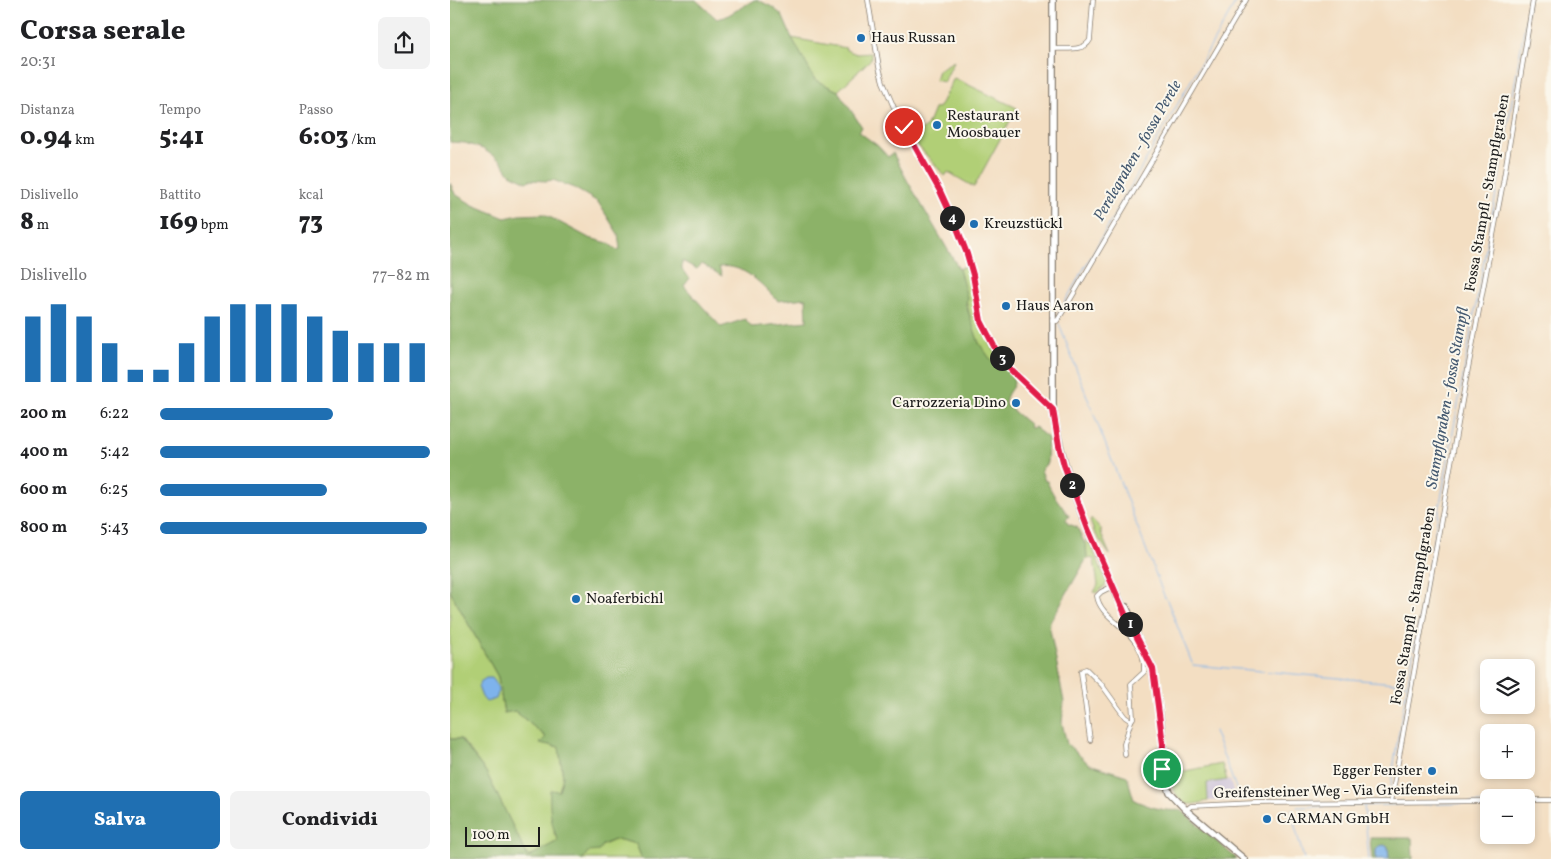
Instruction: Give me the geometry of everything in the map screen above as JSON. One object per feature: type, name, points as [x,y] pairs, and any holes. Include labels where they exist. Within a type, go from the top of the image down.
[{"type":"main road","points":[[1053,0],[1053,410],[1059,446],[1064,465],[1088,529],[1126,616],[1153,669],[1163,744],[1162,769],[1170,792],[1186,810],[1244,859]]},
{"type":"street","points":[[868,0],[883,82],[894,110],[940,191],[957,228],[969,261],[981,321],[996,350],[1011,370],[1053,410]]},
{"type":"street","points":[[1053,49],[1082,48],[1089,43],[1093,0]]},
{"type":"street","points":[[1052,321],[1057,321],[1062,313],[1246,0]]},
{"type":"street","name":"Fossa Stampfl - Stampflgraben","points":[[1391,802],[1464,388],[1503,183],[1533,0]]},
{"type":"street","points":[[1113,586],[1101,592],[1097,596],[1098,601],[1101,607],[1136,642],[1144,668],[1142,675],[1130,684],[1134,718],[1127,728],[1124,744],[1125,755]]},
{"type":"street","points":[[1090,740],[1081,672],[1083,670],[1086,669],[1102,686],[1125,718],[1131,721]]},
{"type":"street","points":[[1535,800],[1551,800]]},
{"type":"street","name":"Greifensteiner Weg - Via Greifenstein","points":[[1186,810],[1191,806],[1248,803],[1480,801]]},
{"type":"shaded area","points":[[1230,780],[1234,794],[1232,800],[1208,801],[1207,783]]},
{"type":"green space","points":[[450,0],[696,0],[717,19],[725,17],[754,0],[758,0],[782,15],[815,80],[838,91],[862,127],[859,132],[878,146],[888,157],[893,153],[959,269],[967,297],[966,305],[979,343],[998,370],[1005,367],[1011,374],[1014,383],[1005,404],[1030,425],[1030,428],[1034,427],[1048,438],[1047,463],[1041,470],[1045,481],[1047,481],[1069,516],[1066,520],[1068,524],[1077,527],[1086,546],[1087,558],[1049,624],[1064,702],[1062,723],[1067,744],[1089,764],[1127,776],[1134,800],[1157,808],[1181,810],[1237,859],[642,859],[636,844],[617,839],[602,845],[599,851],[588,852],[583,859],[450,859],[450,739],[460,739],[486,772],[528,857],[558,841],[551,816],[550,790],[559,791],[563,777],[559,747],[540,743],[546,737],[515,711],[504,713],[498,677],[450,591],[450,183],[455,194],[473,205],[505,218],[519,215],[544,214],[589,238],[608,243],[617,250],[620,249],[618,234],[598,202],[574,188],[553,180],[529,180],[527,182],[510,174],[501,161],[483,149],[465,143],[450,142]],"holes":[[[682,261],[697,269],[702,264],[722,276],[719,267],[737,268],[752,276],[778,301],[806,298],[807,321],[752,327],[745,319],[721,327],[684,286],[690,278],[682,270]]]},
{"type":"green space","points":[[792,38],[846,48],[846,50],[857,54],[871,53],[871,59],[838,91],[815,80]]},
{"type":"green space","points":[[954,61],[944,82],[935,80],[938,70]]},
{"type":"green space","points":[[954,78],[1017,108],[974,187],[948,172],[945,176],[911,138],[927,126],[934,109],[939,107]]},
{"type":"green space","points":[[967,265],[979,323],[1005,367],[999,370],[980,345],[972,323],[959,269]]},
{"type":"green space","points":[[1091,518],[1102,530],[1100,531],[1110,555],[1094,532],[1090,521],[1092,520]]},
{"type":"green space","points":[[1088,538],[1107,582],[1096,593],[1094,592],[1098,585],[1094,559],[1087,558],[1086,541]]},
{"type":"green space","points":[[450,591],[498,677],[504,713],[515,711],[546,737],[541,743],[559,747],[563,777],[559,791],[554,833],[558,841],[528,857],[486,772],[461,739],[450,739]]},
{"type":"green space","points":[[1222,764],[1227,780],[1207,783],[1208,801],[1188,804],[1181,800],[1173,787],[1169,774]]},
{"type":"green space","points":[[1370,838],[1412,838],[1413,859],[1389,859],[1388,847],[1376,850],[1376,859],[1372,859]]},
{"type":"green space","points":[[617,839],[636,844],[642,859],[582,859],[588,852]]},
{"type":"water","points":[[486,678],[492,678],[498,690],[496,699],[486,702],[478,687],[480,682]]},
{"type":"water","points":[[1384,845],[1388,847],[1389,859],[1376,859],[1376,850],[1379,846]]},
{"type":"waterway","name":"Perelegraben - fossa Perele","points":[[1058,314],[1237,0]]},
{"type":"waterway","name":"Stampflgraben - fossa Stampfl","points":[[1389,799],[1397,743],[1529,0]]},
{"type":"waterway","points":[[1059,324],[1165,598]]},
{"type":"waterway","points":[[1167,600],[1192,663]]},
{"type":"waterway","points":[[1193,665],[1406,684]]},
{"type":"waterway","points":[[1214,731],[1239,796]]},
{"type":"waterway","points":[[1436,804],[1480,803]]},
{"type":"waterway","points":[[1297,807],[1431,804]]},
{"type":"waterway","points":[[1364,805],[1369,859]]},
{"type":"waterway","points":[[1292,809],[1304,859]]},
{"type":"place","name":"Haus Russan","points":[[861,38]]},
{"type":"place","name":"Restaurant Moosbauer","points":[[937,125]]},
{"type":"place","name":"Kreuzstückl","points":[[974,224]]},
{"type":"place","name":"Haus Aaron","points":[[1006,306]]},
{"type":"place","name":"Carrozzeria Dino","points":[[1016,403]]},
{"type":"place","name":"Noaferbichl","points":[[576,599]]},
{"type":"place","name":"Egger Fenster","points":[[1432,771]]},
{"type":"place","name":"CARMAN GmbH","points":[[1267,819]]},
{"type":"route","points":[[904,127],[940,191],[957,228],[973,275],[981,321],[996,350],[1011,370],[1053,410],[1064,465],[1088,529],[1126,616],[1153,669],[1163,744],[1162,769]]}]
